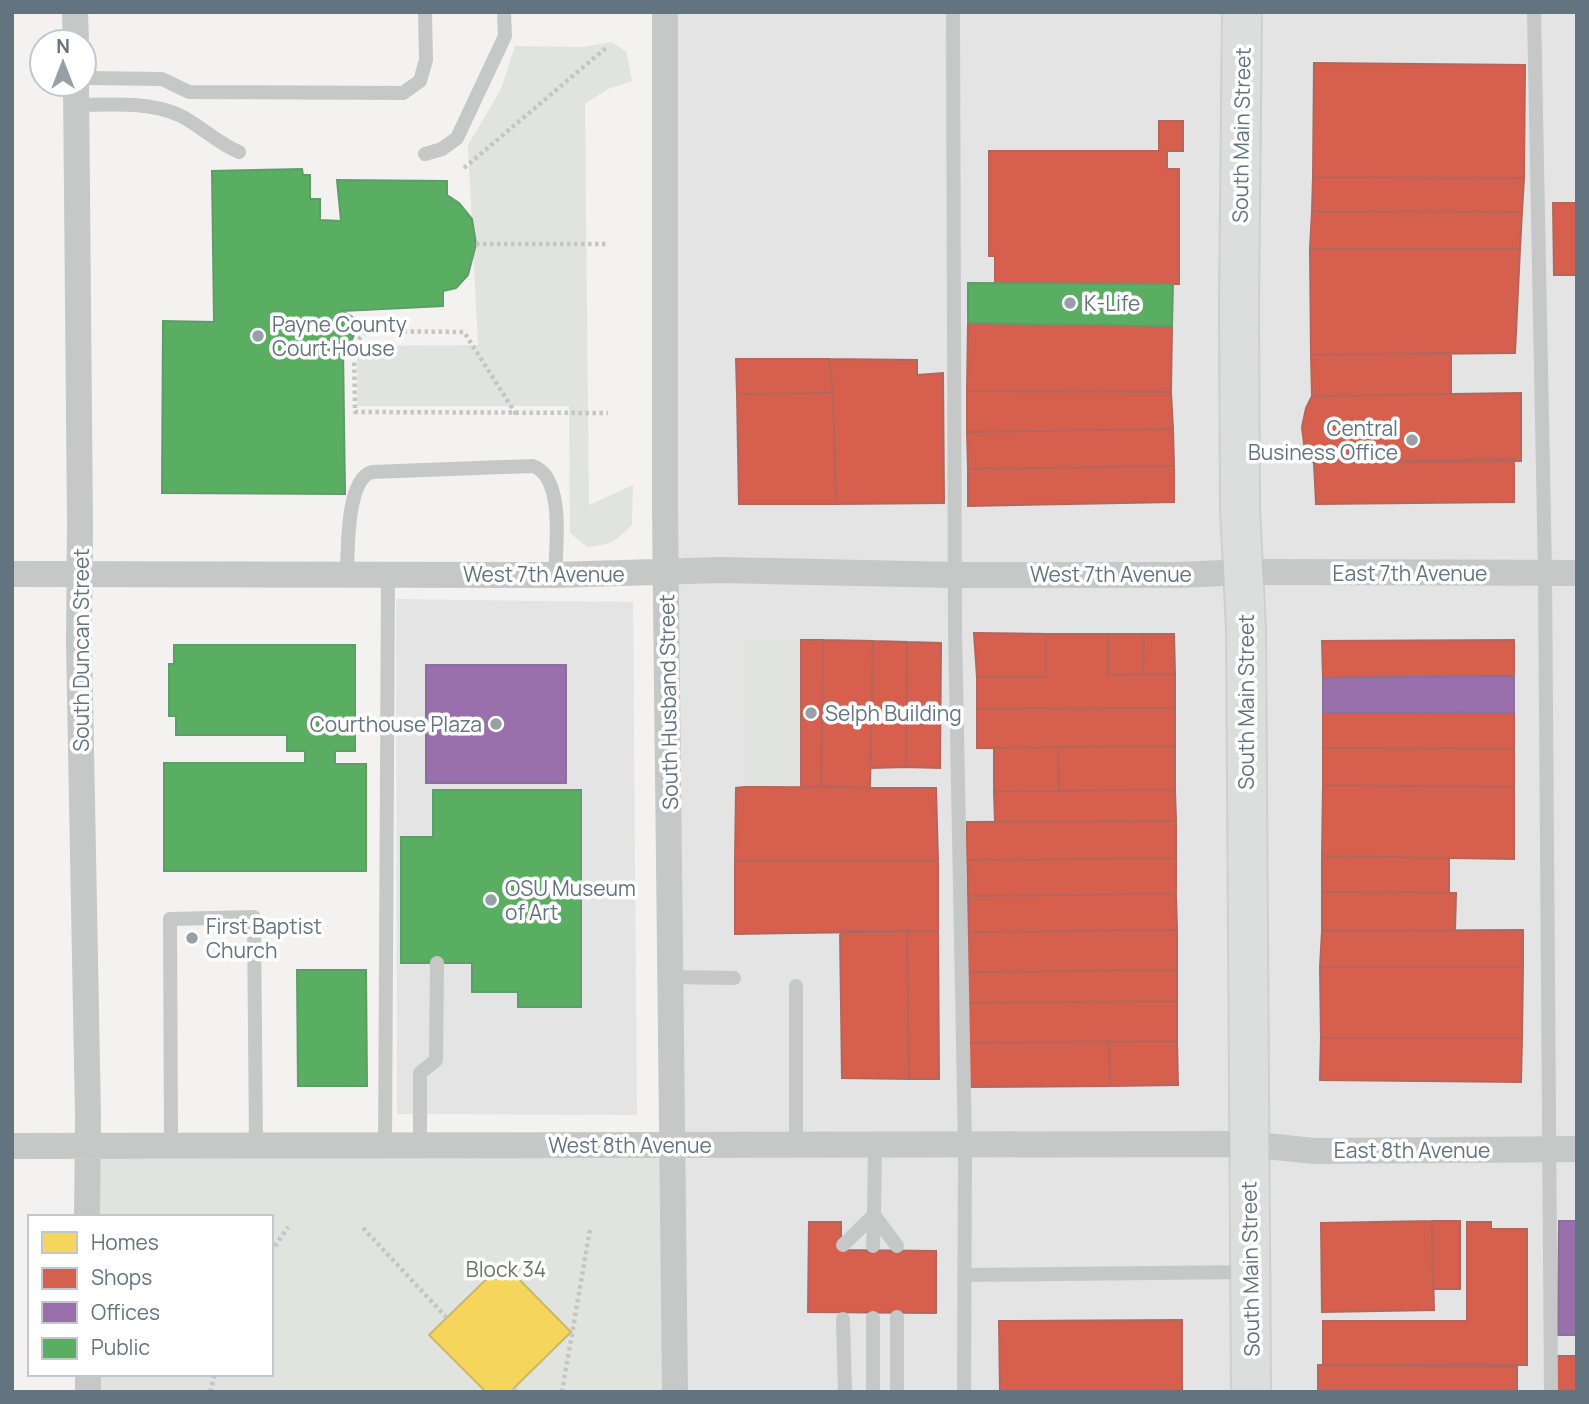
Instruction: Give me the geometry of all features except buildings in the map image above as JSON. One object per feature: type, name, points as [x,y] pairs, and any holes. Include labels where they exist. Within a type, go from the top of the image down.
[{"type":"main road","name":"South Main Street","points":[[1242,12],[1240,508],[1244,572],[1251,1392]]},
{"type":"street","name":"South Husband Street","points":[[665,12],[666,572],[675,1392]]},
{"type":"street","name":"South Duncan Street","points":[[76,98],[87,1215]]},
{"type":"street","name":"West 7th Avenue","points":[[12,574],[79,572],[555,575],[722,570],[955,575],[1180,575],[1244,572]]},
{"type":"street","name":"East 7th Avenue","points":[[1244,572],[1577,573]]},
{"type":"street","name":"West 8th Avenue","points":[[12,1146],[1248,1144]]},
{"type":"street","name":"East 8th Avenue","points":[[1248,1144],[1314,1151],[1577,1150]]},
{"type":"lane","points":[[98,78],[162,79],[189,92],[403,93],[420,81],[426,60],[425,12]]},
{"type":"lane","points":[[425,154],[442,149],[457,138],[505,36],[504,12]]},
{"type":"lane","points":[[953,12],[955,575],[965,1145],[964,1392]]},
{"type":"lane","points":[[1534,12],[1545,573],[1551,1392]]},
{"type":"lane","points":[[96,98],[144,105],[179,115],[224,146],[239,152]]},
{"type":"lane","points":[[347,574],[350,516],[359,481],[364,474],[372,471],[533,466],[542,469],[548,477],[557,515],[555,575]]},
{"type":"lane","points":[[385,1146],[388,574]]},
{"type":"lane","points":[[171,1145],[170,919],[254,917],[256,1145]]},
{"type":"lane","points":[[420,1145],[420,1073],[436,1060],[437,963]]},
{"type":"lane","points":[[670,977],[734,978]]},
{"type":"lane","points":[[796,985],[796,1145]]},
{"type":"lane","points":[[873,1246],[875,1145]]},
{"type":"lane","points":[[844,1245],[874,1215]]},
{"type":"lane","points":[[874,1215],[897,1246]]},
{"type":"lane","points":[[964,1275],[1250,1272]]},
{"type":"lane","points":[[897,1317],[897,1392]]},
{"type":"lane","points":[[873,1318],[873,1392]]},
{"type":"lane","points":[[843,1319],[845,1392]]},
{"type":"path","points":[[464,168],[607,47]]},
{"type":"path","points":[[476,244],[609,244]]},
{"type":"path","points":[[356,330],[464,332],[516,414]]},
{"type":"path","points":[[366,331],[354,345],[355,412],[608,413]]},
{"type":"path","points":[[273,1249],[288,1227]]},
{"type":"path","points":[[363,1228],[447,1318]]},
{"type":"path","points":[[562,1392],[590,1229]]},
{"type":"shaded area","points":[[657,12],[1577,12],[1577,1392],[669,1392]]},
{"type":"shaded area","points":[[396,599],[633,602],[637,1115],[397,1114]]},
{"type":"green space","points":[[611,42],[626,51],[632,81],[608,89],[585,104],[589,505],[633,485],[632,525],[612,541],[587,547],[570,533],[569,406],[357,406],[357,346],[478,345],[468,145],[501,89],[515,46],[584,47]]},
{"type":"green space","points":[[744,640],[801,640],[801,787],[745,787]]},
{"type":"green space","name":"Block 34","points":[[90,1148],[671,1148],[671,1392],[92,1392],[92,1376],[273,1376],[273,1215],[91,1215]]},
{"type":"place","name":"K-Life","points":[[1070,303]]},
{"type":"place","name":"Payne County Court House","points":[[258,336]]},
{"type":"place","name":"Central Business Office","points":[[1412,440]]},
{"type":"place","name":"Selph Building","points":[[811,713]]},
{"type":"place","name":"Courthouse Plaza","points":[[496,724]]},
{"type":"place","name":"OSU Museum of Art","points":[[491,900]]},
{"type":"place","name":"First Baptist Church","points":[[192,938]]}]
